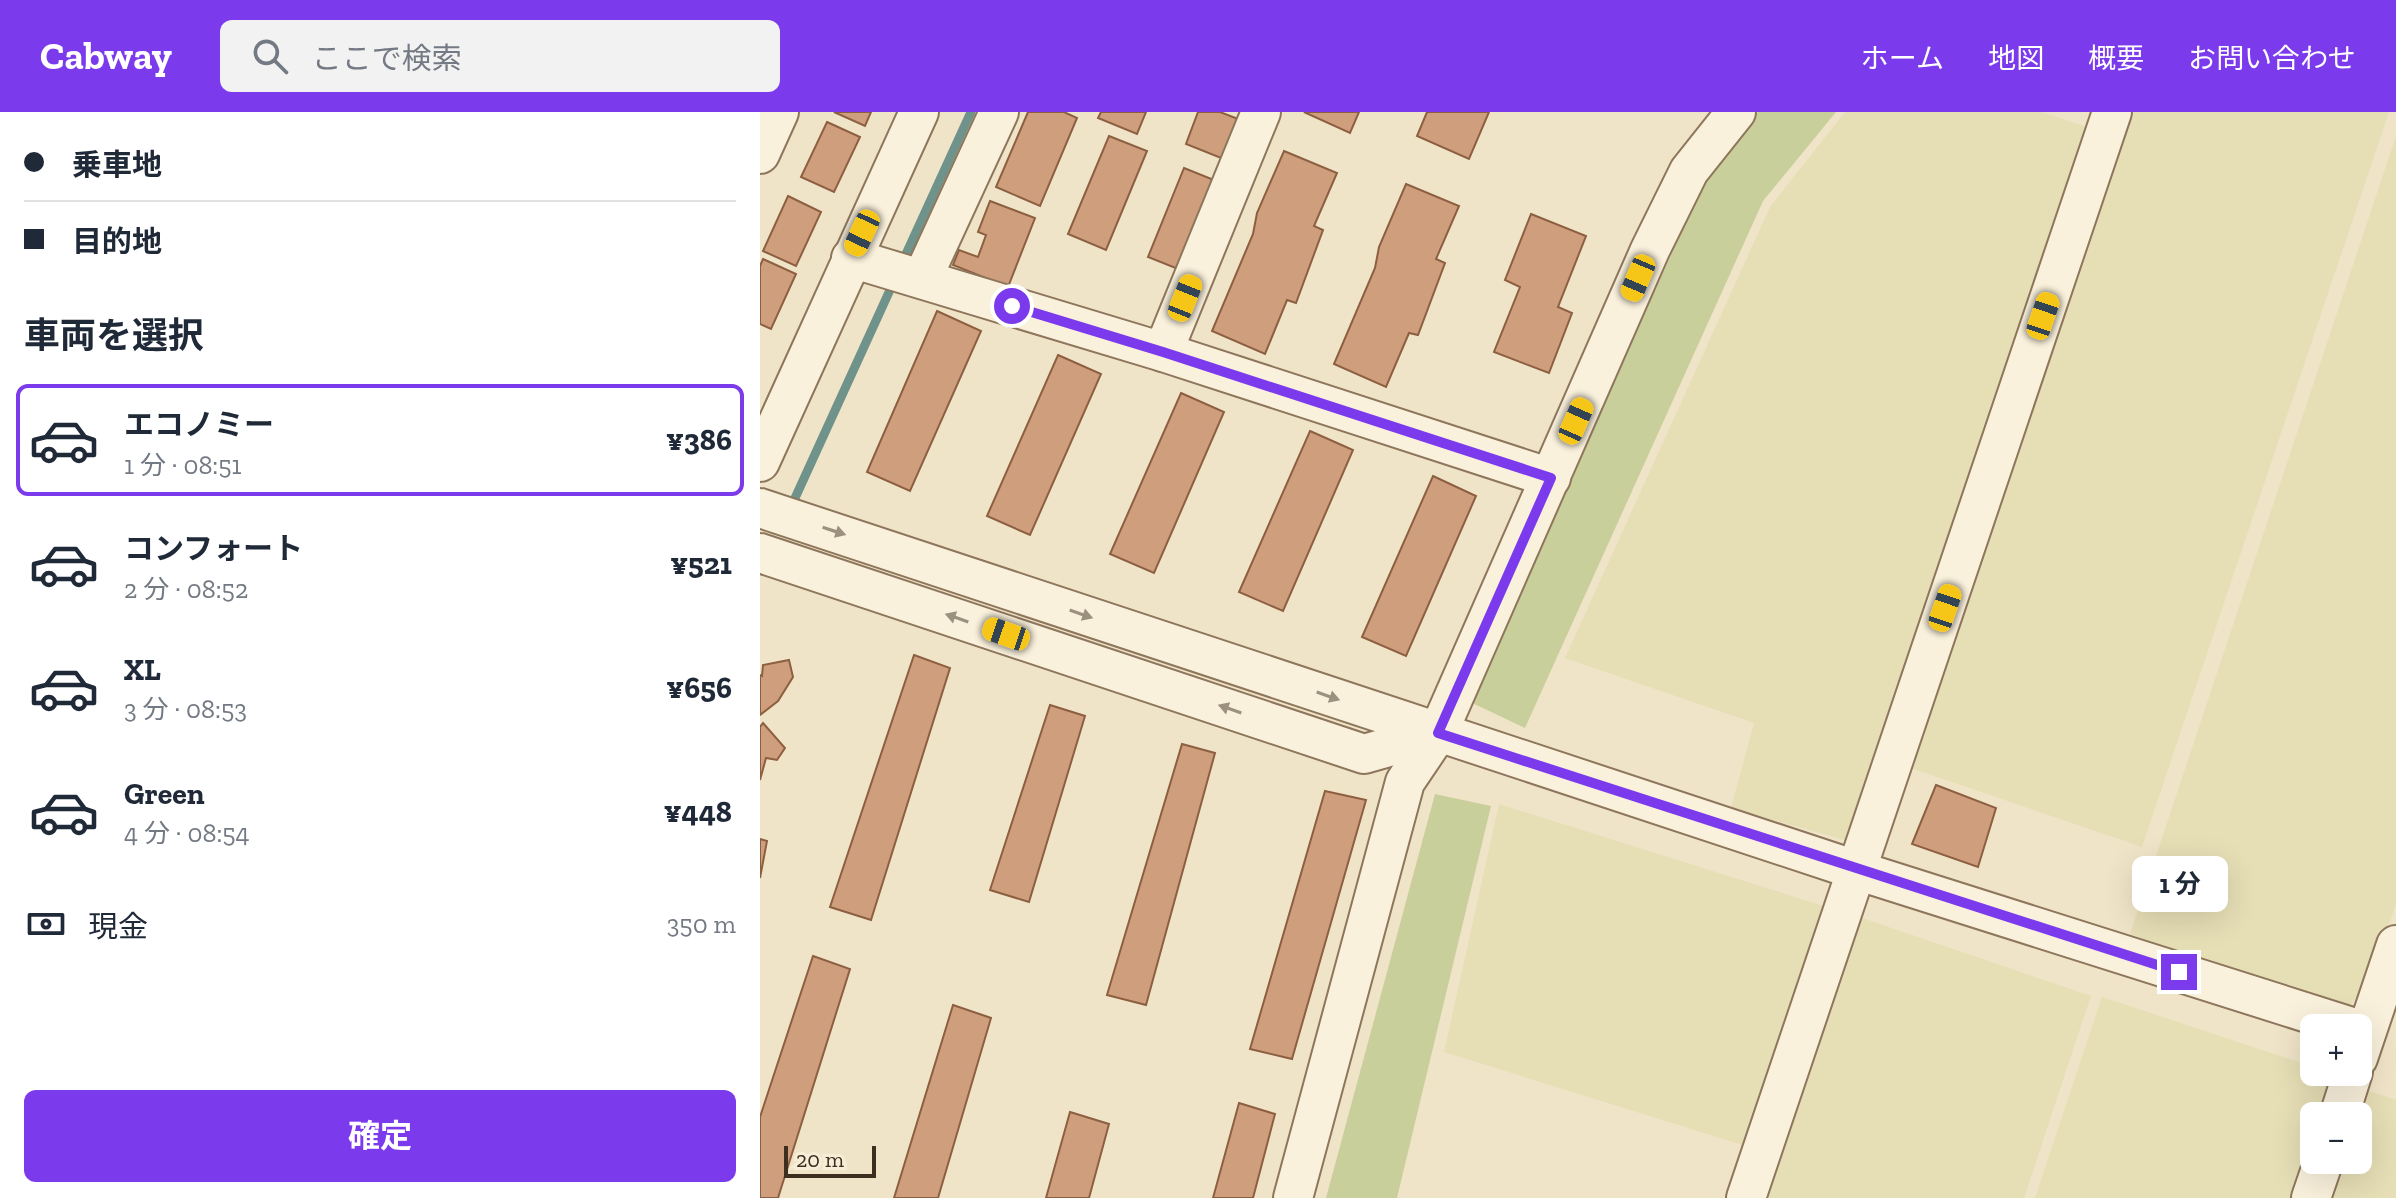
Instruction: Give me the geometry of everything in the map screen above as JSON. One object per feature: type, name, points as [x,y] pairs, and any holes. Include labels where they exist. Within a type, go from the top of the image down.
[{"type":"street","points":[[760,154],[779,112]]},
{"type":"street","points":[[760,462],[919,112]]},
{"type":"street","points":[[922,279],[999,112]]},
{"type":"street","points":[[1163,352],[1261,112]]},
{"type":"street","points":[[1293,1198],[1405,782],[1438,733],[1650,250],[1689,171],[1736,112]]},
{"type":"street","points":[[1746,1198],[2112,112]]},
{"type":"street","points":[[851,258],[1163,352],[1551,478]]},
{"type":"street","points":[[760,508],[2300,1016]]},
{"type":"street","points":[[760,553],[1364,754],[1438,733]]},
{"type":"street","points":[[2372,1022],[2396,945]]},
{"type":"street","points":[[2311,1198],[2319,1174]]},
{"type":"shaded area","points":[[1845,112],[2041,112],[2087,127],[1855,843],[1731,808],[1754,723],[1565,658],[1770,207]]},
{"type":"shaded area","points":[[2127,112],[2389,112],[2142,847],[1908,767]]},
{"type":"shaded area","points":[[2396,136],[2396,904],[2372,976],[2346,1010],[2130,934]]},
{"type":"shaded area","points":[[1499,804],[1830,908],[1749,1147],[1444,1052]]},
{"type":"shaded area","points":[[1859,917],[2091,996],[2024,1198],[1763,1198]]},
{"type":"shaded area","points":[[2102,997],[2300,1062],[2300,1086],[2330,1086],[2325,1102],[2300,1102],[2301,1174],[2293,1198],[2035,1198]]},
{"type":"shaded area","points":[[2363,1089],[2396,1100],[2396,1198],[2327,1198],[2335,1174],[2372,1174],[2372,1102],[2361,1102]]},
{"type":"green space","points":[[1758,112],[1836,112],[1763,201],[1525,728],[1468,701],[1708,174]]},
{"type":"green space","points":[[1435,794],[1491,806],[1397,1198],[1326,1198]]},
{"type":"building","points":[[834,112],[871,112],[865,126]]},
{"type":"building","points":[[1028,112],[1064,112],[1077,118],[1040,206],[996,187]]},
{"type":"building","points":[[1101,112],[1146,112],[1137,134],[1098,118]]},
{"type":"building","points":[[1198,112],[1220,112],[1241,120],[1226,160],[1186,144]]},
{"type":"building","points":[[1304,112],[1359,112],[1350,133]]},
{"type":"building","points":[[1427,112],[1489,112],[1469,159],[1417,136]]},
{"type":"building","points":[[827,122],[860,137],[834,192],[801,177]]},
{"type":"building","points":[[1109,136],[1147,151],[1106,250],[1068,234]]},
{"type":"building","points":[[1284,151],[1337,173],[1314,226],[1323,230],[1296,303],[1287,300],[1265,354],[1212,331]]},
{"type":"building","points":[[1184,168],[1214,180],[1178,269],[1148,257]]},
{"type":"building","points":[[1406,184],[1459,206],[1436,259],[1445,263],[1418,335],[1409,333],[1386,387],[1334,364],[1375,268],[1379,247]]},
{"type":"building","points":[[788,196],[821,212],[796,266],[763,251]]},
{"type":"building","points":[[990,201],[1035,218],[1008,287],[953,265],[959,250],[978,257],[986,235],[978,232]]},
{"type":"building","points":[[1531,214],[1586,236],[1558,307],[1572,313],[1549,373],[1494,352],[1520,287],[1505,280]]},
{"type":"building","points":[[763,259],[796,274],[771,329],[760,324],[760,266]]},
{"type":"building","points":[[937,311],[981,331],[910,491],[867,472]]},
{"type":"building","points":[[1058,355],[1101,374],[1030,535],[987,516]]},
{"type":"building","points":[[1181,393],[1224,412],[1154,573],[1110,554]]},
{"type":"building","points":[[1310,431],[1353,450],[1283,611],[1239,592]]},
{"type":"building","points":[[1433,476],[1476,496],[1406,656],[1362,637]]},
{"type":"building","points":[[914,655],[950,668],[871,920],[830,907]]},
{"type":"building","points":[[789,660],[793,677],[778,701],[760,715],[763,665]]},
{"type":"building","points":[[1050,705],[1085,716],[1029,902],[990,890]]},
{"type":"building","points":[[763,723],[785,748],[777,760],[766,758],[760,780],[760,727]]},
{"type":"building","points":[[1182,744],[1215,753],[1146,1005],[1107,995]]},
{"type":"building","points":[[1936,785],[1996,808],[1978,867],[1912,844]]},
{"type":"building","points":[[1325,791],[1366,800],[1292,1059],[1250,1049]]},
{"type":"building","points":[[760,839],[767,841],[760,878]]},
{"type":"building","points":[[813,956],[850,969],[778,1198],[760,1198],[760,1117]]},
{"type":"building","points":[[953,1005],[991,1018],[938,1198],[894,1198]]},
{"type":"building","points":[[1239,1103],[1275,1114],[1253,1198],[1213,1198]]},
{"type":"building","points":[[1070,1112],[1109,1124],[1089,1198],[1046,1198]]},
{"type":"waterway","points":[[901,265],[971,112]]},
{"type":"waterway","points":[[790,509],[895,279]]},
{"type":"route","points":[[1012,306],[1551,478],[1438,733],[2179,972]]}]
